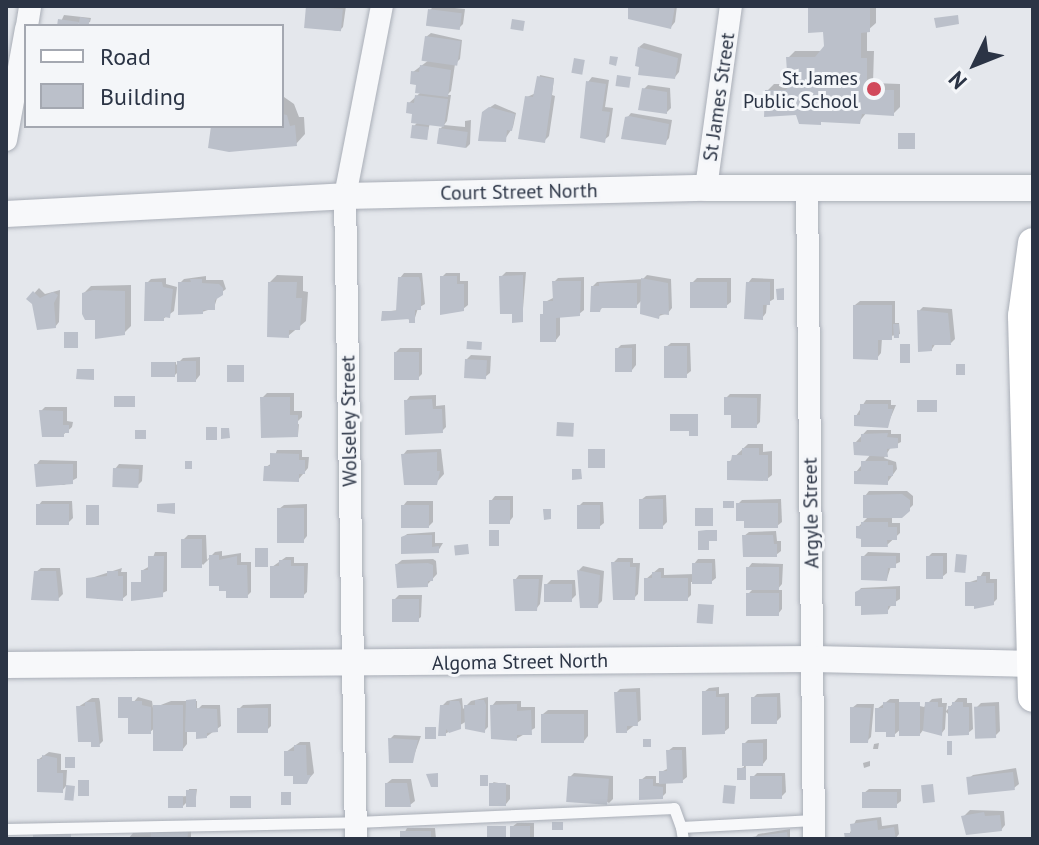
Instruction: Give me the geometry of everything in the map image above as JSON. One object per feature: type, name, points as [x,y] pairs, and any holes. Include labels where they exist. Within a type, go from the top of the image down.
[{"type":"main road","points":[[1033,243],[1023,316],[1033,697]]},
{"type":"street","name":"Wolseley Street","points":[[356,830],[345,196],[382,6]]},
{"type":"street","name":"St James Street","points":[[706,188],[731,6]]},
{"type":"street","points":[[6,140],[24,39]]},
{"type":"street","name":"Argyle Street","points":[[807,187],[814,830]]},
{"type":"street","name":"Court Street North","points":[[6,214],[345,196],[706,188],[1033,188]]},
{"type":"street","name":"Algoma Street North","points":[[6,665],[813,659],[1031,663]]},
{"type":"lane","points":[[6,829],[356,830],[674,808],[682,833],[814,830]]},
{"type":"building","points":[[306,6],[343,9],[341,31],[304,28]]},
{"type":"building","points":[[628,6],[675,6],[671,29],[628,19]]},
{"type":"building","points":[[808,6],[870,6],[870,32],[861,33],[861,58],[867,58],[867,90],[894,90],[894,116],[862,114],[860,124],[821,122],[821,125],[799,124],[796,115],[764,117],[765,90],[786,90],[788,87],[786,57],[815,57],[824,46],[823,32],[808,33]]},
{"type":"building","points":[[428,9],[462,13],[460,30],[426,26]]},
{"type":"building","points":[[958,15],[959,24],[936,28],[934,18]]},
{"type":"building","points":[[80,17],[90,19],[89,24],[79,24]]},
{"type":"building","points":[[58,19],[79,22],[78,24],[57,24]]},
{"type":"building","points":[[512,19],[525,21],[523,31],[510,29]]},
{"type":"building","points":[[425,36],[461,41],[457,66],[422,61]]},
{"type":"building","points":[[638,47],[678,58],[675,79],[638,75],[639,67],[635,66]]},
{"type":"building","points":[[610,56],[618,57],[616,66],[609,64]]},
{"type":"building","points":[[574,58],[585,60],[582,75],[571,73]]},
{"type":"building","points":[[420,65],[451,70],[448,97],[415,93],[416,85],[410,84],[411,71],[419,72]]},
{"type":"building","points":[[617,75],[631,77],[629,88],[615,86]]},
{"type":"building","points":[[537,76],[554,79],[545,143],[518,139],[525,96],[533,97]]},
{"type":"building","points":[[586,81],[606,84],[602,111],[610,112],[605,143],[580,138]]},
{"type":"building","points":[[642,88],[667,92],[667,114],[638,110]]},
{"type":"building","points":[[415,95],[448,99],[444,127],[411,123],[412,114],[406,113],[407,102],[414,103]]},
{"type":"building","points":[[489,107],[515,114],[512,131],[507,130],[506,142],[478,141],[482,112]]},
{"type":"building","points":[[284,114],[290,126],[295,125],[297,146],[229,152],[208,148],[211,128],[284,128]]},
{"type":"building","points":[[625,117],[669,124],[666,145],[621,139]]},
{"type":"building","points":[[412,125],[429,127],[427,140],[410,138]]},
{"type":"building","points":[[439,128],[468,132],[465,148],[437,144]]},
{"type":"building","points":[[898,133],[915,133],[915,149],[898,149]]},
{"type":"building","points":[[523,275],[523,322],[512,323],[512,314],[500,314],[499,276]]},
{"type":"building","points":[[440,276],[457,276],[457,284],[464,284],[464,311],[440,315]]},
{"type":"building","points":[[398,277],[419,277],[421,310],[415,310],[415,323],[409,323],[409,319],[381,321],[382,311],[396,311]]},
{"type":"building","points":[[641,278],[668,283],[669,315],[660,314],[659,319],[640,314]]},
{"type":"building","points":[[190,279],[202,279],[202,283],[219,284],[223,288],[223,295],[215,300],[215,310],[178,315],[178,282],[191,282]]},
{"type":"building","points":[[552,281],[581,281],[580,316],[556,318],[556,342],[540,342],[540,314],[543,314],[543,301],[553,301]]},
{"type":"building","points":[[145,282],[162,282],[163,287],[173,289],[170,318],[144,321]]},
{"type":"building","points":[[268,282],[297,282],[296,298],[302,298],[300,330],[289,330],[289,338],[267,337]]},
{"type":"building","points":[[690,282],[727,282],[727,308],[690,308]]},
{"type":"building","points":[[746,282],[770,282],[770,305],[763,305],[763,320],[744,319]]},
{"type":"building","points":[[599,283],[637,283],[637,308],[601,308],[600,312],[590,312],[591,286],[599,286]]},
{"type":"building","points":[[784,288],[784,300],[777,300],[776,289]]},
{"type":"building","points":[[93,290],[125,291],[125,335],[95,339],[95,320],[85,320],[82,314],[82,293]]},
{"type":"building","points":[[33,291],[40,298],[53,292],[58,295],[54,303],[56,328],[37,330],[32,304],[26,299]]},
{"type":"building","points":[[853,305],[892,305],[892,340],[878,340],[878,360],[853,359]]},
{"type":"building","points":[[917,310],[948,313],[951,345],[932,345],[932,351],[918,352]]},
{"type":"building","points":[[893,324],[899,324],[899,338],[894,338]]},
{"type":"building","points":[[64,332],[78,332],[78,348],[64,348]]},
{"type":"building","points":[[467,341],[482,342],[481,350],[466,349]]},
{"type":"building","points":[[900,344],[910,344],[910,363],[900,363]]},
{"type":"building","points":[[664,346],[687,346],[687,378],[664,378]]},
{"type":"building","points":[[615,348],[632,348],[632,372],[615,372]]},
{"type":"building","points":[[394,352],[419,352],[419,380],[394,380]]},
{"type":"building","points":[[465,359],[487,360],[486,379],[464,378]]},
{"type":"building","points":[[177,361],[196,361],[196,382],[177,382]]},
{"type":"building","points":[[151,362],[175,362],[175,377],[151,377]]},
{"type":"building","points":[[956,364],[965,364],[965,375],[956,375]]},
{"type":"building","points":[[227,365],[244,365],[244,382],[227,382]]},
{"type":"building","points":[[77,369],[94,369],[94,380],[76,379]]},
{"type":"building","points":[[114,396],[135,396],[135,407],[114,407]]},
{"type":"building","points":[[260,397],[290,397],[290,415],[298,415],[298,437],[261,438]]},
{"type":"building","points":[[724,397],[757,398],[757,428],[731,428],[731,415],[724,415]]},
{"type":"building","points":[[432,399],[433,409],[442,409],[443,433],[405,435],[404,400]]},
{"type":"building","points":[[917,400],[937,400],[937,412],[917,412]]},
{"type":"building","points":[[860,404],[888,404],[888,409],[893,409],[888,428],[854,426],[854,415],[860,415]]},
{"type":"building","points":[[39,410],[63,411],[63,425],[69,425],[69,433],[64,433],[64,437],[42,437]]},
{"type":"building","points":[[670,414],[698,414],[698,436],[689,436],[689,431],[670,431]]},
{"type":"building","points":[[557,422],[574,423],[573,437],[556,436]]},
{"type":"building","points":[[206,427],[217,427],[217,440],[206,440]]},
{"type":"building","points":[[221,428],[229,428],[230,438],[221,439]]},
{"type":"building","points":[[135,430],[146,430],[146,439],[135,439]]},
{"type":"building","points":[[888,433],[887,437],[898,438],[898,448],[887,449],[888,457],[854,455],[853,442],[861,442],[861,434]]},
{"type":"building","points":[[742,448],[759,448],[759,455],[768,455],[768,481],[727,480],[727,461],[731,461],[732,455],[742,455]]},
{"type":"building","points":[[588,449],[605,449],[605,468],[588,468]]},
{"type":"building","points":[[437,452],[437,471],[440,471],[437,485],[404,485],[401,454]]},
{"type":"building","points":[[270,453],[299,454],[299,460],[305,460],[305,474],[299,474],[299,482],[263,481],[264,466],[270,466]]},
{"type":"building","points":[[185,461],[192,461],[192,469],[185,469]]},
{"type":"building","points":[[861,461],[888,461],[888,465],[893,465],[893,476],[888,476],[888,485],[854,484],[854,471],[861,471]]},
{"type":"building","points":[[34,464],[73,464],[73,484],[36,487]]},
{"type":"building","points":[[113,468],[139,469],[138,488],[112,487]]},
{"type":"building","points":[[572,469],[581,469],[582,479],[572,480]]},
{"type":"building","points":[[902,494],[910,500],[910,511],[902,518],[863,518],[863,495]]},
{"type":"building","points":[[639,499],[663,499],[663,529],[639,529]]},
{"type":"building","points":[[489,500],[510,500],[510,524],[489,524]]},
{"type":"building","points":[[723,501],[734,501],[734,508],[723,508]]},
{"type":"building","points":[[175,503],[175,514],[157,512],[157,504]]},
{"type":"building","points":[[736,503],[778,503],[778,528],[744,528],[744,521],[736,521]]},
{"type":"building","points":[[36,504],[69,504],[69,525],[36,525]]},
{"type":"building","points":[[86,505],[99,505],[99,525],[86,525]]},
{"type":"building","points":[[401,505],[429,505],[429,528],[401,528]]},
{"type":"building","points":[[577,505],[600,505],[600,529],[577,529]]},
{"type":"building","points":[[277,508],[304,508],[304,543],[277,543]]},
{"type":"building","points":[[695,508],[713,508],[713,526],[695,526]]},
{"type":"building","points":[[543,509],[551,509],[551,519],[544,520]]},
{"type":"building","points":[[861,522],[888,522],[888,527],[897,527],[897,540],[887,540],[888,547],[861,547],[861,539],[856,538],[856,526],[861,526]]},
{"type":"building","points":[[489,530],[499,530],[499,546],[489,546]]},
{"type":"building","points":[[717,530],[717,541],[709,541],[709,550],[698,550],[698,531]]},
{"type":"building","points":[[432,535],[432,547],[439,546],[439,553],[401,554],[401,537]]},
{"type":"building","points":[[742,535],[773,535],[777,557],[743,557]]},
{"type":"building","points":[[181,539],[202,539],[202,568],[181,568]]},
{"type":"building","points":[[468,544],[469,554],[455,555],[454,545]]},
{"type":"building","points":[[255,548],[268,548],[268,567],[255,567]]},
{"type":"building","points":[[956,554],[967,555],[965,573],[954,572]]},
{"type":"building","points":[[209,555],[219,555],[219,560],[237,556],[237,565],[247,565],[248,598],[226,598],[226,591],[219,591],[219,586],[209,586]]},
{"type":"building","points":[[148,556],[164,556],[163,597],[131,601],[131,582],[141,582],[141,570],[148,570]]},
{"type":"building","points":[[861,556],[896,556],[896,568],[888,568],[887,581],[861,580]]},
{"type":"building","points":[[926,556],[943,556],[943,579],[926,579]]},
{"type":"building","points":[[279,560],[291,560],[291,566],[304,566],[304,598],[270,598],[270,566],[279,566]]},
{"type":"building","points":[[611,562],[630,562],[630,567],[636,567],[635,600],[613,600]]},
{"type":"building","points":[[692,563],[712,563],[712,584],[692,584]]},
{"type":"building","points":[[395,564],[433,565],[433,581],[428,581],[428,587],[397,588]]},
{"type":"building","points":[[746,567],[779,567],[779,590],[746,590]]},
{"type":"building","points":[[577,570],[600,575],[598,608],[580,608]]},
{"type":"building","points":[[34,571],[56,571],[59,601],[31,600]]},
{"type":"building","points":[[107,571],[118,571],[118,576],[123,576],[123,601],[86,598],[86,578],[107,576]]},
{"type":"building","points":[[652,572],[661,572],[661,578],[688,578],[688,601],[644,601],[644,578],[652,578]]},
{"type":"building","points":[[977,576],[986,576],[986,583],[994,583],[994,605],[974,609],[974,606],[965,606],[965,582],[977,582]]},
{"type":"building","points":[[513,579],[539,579],[537,611],[515,611]]},
{"type":"building","points":[[544,584],[572,584],[572,602],[544,602]]},
{"type":"building","points":[[861,589],[896,589],[896,606],[888,606],[888,614],[861,615],[861,606],[855,606],[855,592]]},
{"type":"building","points":[[746,593],[779,593],[779,616],[746,616]]},
{"type":"building","points":[[392,599],[419,599],[419,622],[392,622]]},
{"type":"building","points":[[698,604],[714,605],[713,624],[697,623]]},
{"type":"building","points":[[702,691],[716,691],[716,697],[725,697],[725,734],[702,735]]},
{"type":"building","points":[[614,692],[636,692],[638,726],[627,726],[627,733],[616,733]]},
{"type":"building","points":[[118,697],[132,697],[132,701],[142,701],[142,705],[151,707],[151,734],[128,734],[128,718],[118,718]]},
{"type":"building","points":[[751,697],[777,697],[777,724],[751,724]]},
{"type":"building","points":[[196,699],[196,708],[217,709],[218,732],[207,733],[207,738],[196,739],[196,732],[185,732],[186,700]]},
{"type":"building","points":[[475,700],[484,700],[486,705],[485,733],[465,729],[464,705],[475,705]]},
{"type":"building","points":[[450,701],[459,701],[461,706],[461,729],[449,733],[446,729],[446,736],[438,736],[440,705],[449,705]]},
{"type":"building","points":[[85,702],[95,702],[100,747],[91,747],[91,742],[78,742],[76,706],[85,706]]},
{"type":"building","points":[[883,702],[895,703],[895,737],[886,737],[886,732],[875,732],[875,708],[883,708]]},
{"type":"building","points":[[899,702],[920,702],[920,736],[899,736]]},
{"type":"building","points":[[925,702],[938,702],[938,707],[943,707],[942,736],[923,731]]},
{"type":"building","points":[[952,702],[963,702],[963,707],[969,707],[969,735],[948,736],[948,706],[952,706]]},
{"type":"building","points":[[517,704],[517,711],[531,710],[532,735],[517,735],[517,741],[491,739],[490,705]]},
{"type":"building","points":[[153,705],[183,705],[183,751],[153,751]]},
{"type":"building","points":[[995,706],[996,738],[975,739],[974,707]]},
{"type":"building","points":[[850,707],[871,708],[868,743],[850,743]]},
{"type":"building","points":[[237,708],[268,708],[268,733],[237,733]]},
{"type":"building","points":[[541,714],[584,714],[584,743],[541,743]]},
{"type":"building","points":[[425,727],[436,727],[436,739],[425,739]]},
{"type":"building","points":[[388,738],[418,740],[413,763],[389,763]]},
{"type":"building","points":[[643,739],[651,739],[651,747],[643,747]]},
{"type":"building","points":[[947,741],[952,741],[952,755],[947,755]]},
{"type":"building","points":[[742,743],[763,743],[763,766],[742,766]]},
{"type":"building","points":[[294,745],[306,745],[307,775],[311,775],[307,784],[293,784],[293,776],[284,776],[284,751],[294,751]]},
{"type":"building","points":[[666,750],[682,750],[683,783],[659,784],[659,771],[667,771]]},
{"type":"building","points":[[42,755],[57,758],[57,773],[63,773],[63,793],[37,792],[37,759],[42,759]]},
{"type":"building","points":[[65,757],[75,757],[75,768],[65,768]]},
{"type":"building","points":[[737,768],[746,768],[746,780],[737,780]]},
{"type":"building","points":[[1013,772],[1015,790],[968,795],[966,777]]},
{"type":"building","points":[[438,773],[438,787],[431,787],[426,774]]},
{"type":"building","points":[[480,775],[488,775],[488,786],[480,786]]},
{"type":"building","points":[[568,776],[609,779],[607,805],[566,802]]},
{"type":"building","points":[[750,776],[782,776],[782,799],[750,799]]},
{"type":"building","points":[[639,779],[653,779],[653,786],[663,787],[663,799],[639,800]]},
{"type":"building","points":[[78,780],[89,780],[89,796],[78,796]]},
{"type":"building","points":[[385,783],[407,783],[411,807],[385,807]]},
{"type":"building","points":[[489,783],[506,783],[506,806],[489,806]]},
{"type":"building","points":[[933,784],[935,802],[923,803],[921,785]]},
{"type":"building","points":[[66,785],[75,786],[73,801],[64,800]]},
{"type":"building","points":[[724,785],[736,786],[734,804],[722,803]]},
{"type":"building","points":[[186,790],[196,790],[196,807],[186,807]]},
{"type":"building","points":[[281,792],[291,792],[291,805],[281,805]]},
{"type":"building","points":[[862,792],[897,792],[897,808],[862,808]]},
{"type":"building","points":[[168,796],[183,796],[183,808],[168,808]]},
{"type":"building","points":[[230,796],[251,796],[251,808],[230,808]]},
{"type":"building","points":[[984,812],[985,816],[1000,815],[1002,831],[966,835],[961,816]]},
{"type":"building","points":[[877,820],[878,830],[894,827],[896,839],[845,839],[844,833],[851,833],[850,824]]},
{"type":"building","points":[[552,822],[563,822],[563,830],[552,830]]},
{"type":"building","points":[[487,826],[506,826],[506,839],[487,839]]},
{"type":"building","points":[[510,826],[530,826],[530,839],[510,839]]},
{"type":"building","points":[[151,828],[188,829],[188,839],[151,839]]},
{"type":"building","points":[[33,831],[71,831],[71,839],[33,839]]},
{"type":"building","points":[[400,831],[431,831],[431,839],[400,839]]},
{"type":"building","points":[[787,832],[788,839],[752,839],[752,837]]},
{"type":"place","name":"St. James Public School","points":[[874,89]]}]
